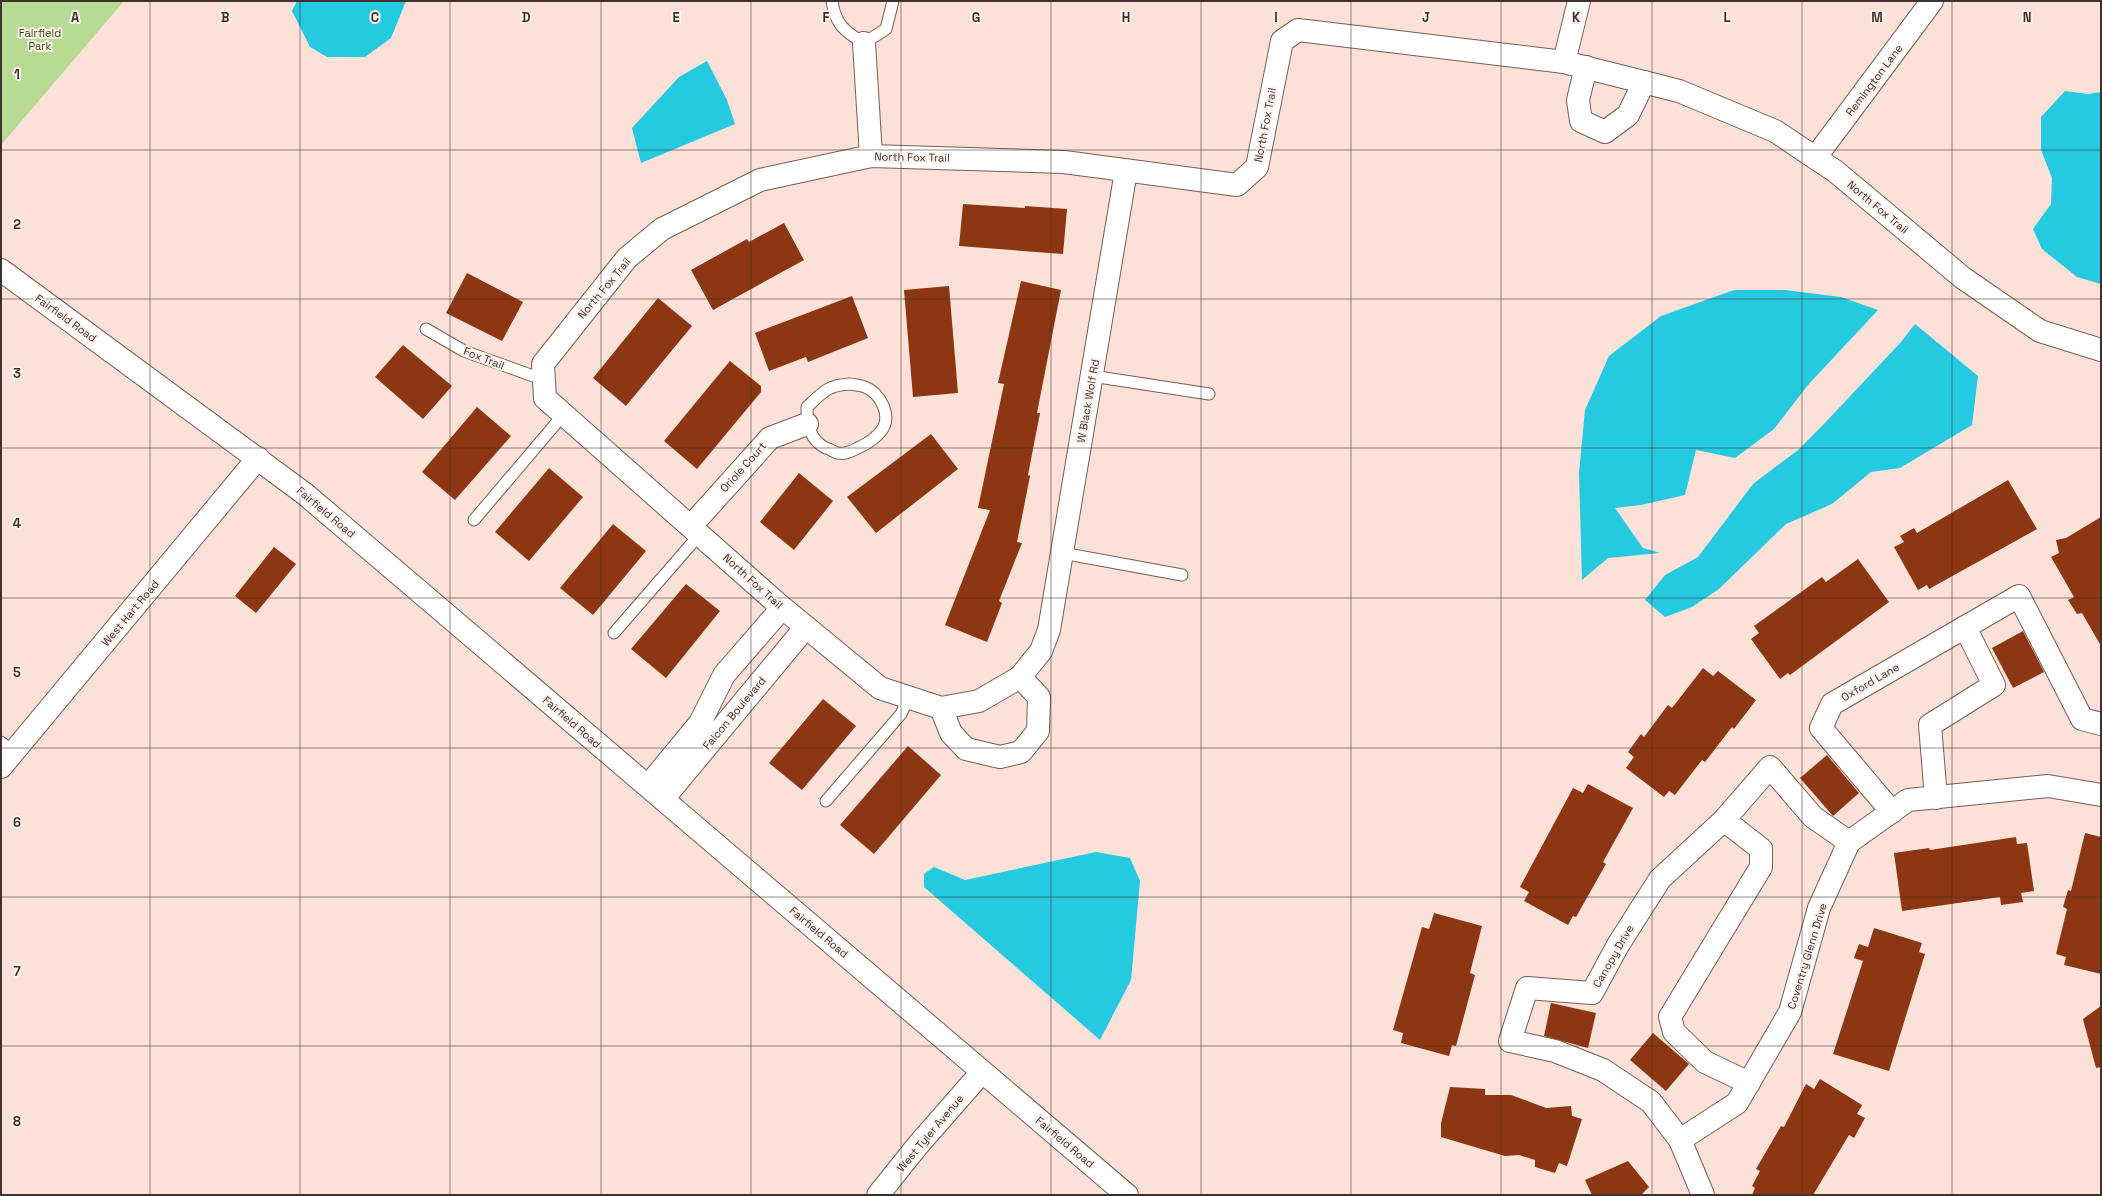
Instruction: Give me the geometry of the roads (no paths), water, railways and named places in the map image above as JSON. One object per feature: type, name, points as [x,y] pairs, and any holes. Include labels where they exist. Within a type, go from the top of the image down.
[{"type":"street","points":[[1564,62],[1579,1]]},
{"type":"street","name":"Remington Lane","points":[[1815,158],[1932,1]]},
{"type":"street","name":"North Fox Trail","points":[[941,708],[880,688],[782,608],[696,530],[545,398],[543,364],[627,258],[662,229],[760,180],[871,156],[1064,162],[1237,184],[1258,167],[1282,41],[1298,30],[1564,62],[1679,91],[1775,131],[1835,171],[1963,278],[2040,331],[2101,350]]},
{"type":"street","points":[[864,43],[871,156]]},
{"type":"street","points":[[1586,67],[1578,100],[1581,121],[1605,132],[1628,115],[1644,82]]},
{"type":"street","name":"W Black Wolf Rd","points":[[1020,677],[1041,651],[1049,630],[1126,171]]},
{"type":"street","name":"Fairfield Road","points":[[1,270],[311,498],[1127,1195]]},
{"type":"street","name":"Oriole Court","points":[[696,530],[770,438],[807,424]]},
{"type":"street","name":"West Hart Road","points":[[5,754],[258,458]]},
{"type":"street","name":"Oxford Lane","points":[[1892,812],[1821,728],[1832,704],[2019,596],[2082,719],[2101,724]]},
{"type":"street","name":"Falcon Boulevard","points":[[655,793],[700,723],[724,676],[782,608]]},
{"type":"street","points":[[1936,798],[1930,725],[1994,685],[1965,627]]},
{"type":"street","name":"Falcon Boulevard","points":[[655,793],[811,631]]},
{"type":"street","points":[[1020,677],[1039,697],[1038,732],[1021,752],[1000,757],[966,749],[951,733],[941,708],[979,701],[1020,677]]},
{"type":"street","name":"Canopy Drive","points":[[1680,1140],[1651,1102],[1603,1070],[1555,1051],[1510,1041],[1526,988],[1592,993],[1618,945],[1660,879],[1724,820],[1770,767],[1813,817],[1849,842]]},
{"type":"street","points":[[1849,842],[1908,800],[2048,786],[2101,795]]},
{"type":"street","points":[[1724,820],[1761,849],[1761,866],[1670,1017],[1674,1032],[1706,1062],[1749,1084]]},
{"type":"street","name":"Coventry Glenn Drive","points":[[1680,1140],[1737,1103],[1790,1012],[1819,908],[1849,842]]},
{"type":"street","name":"West Tyler Avenue","points":[[878,1195],[918,1145],[982,1072]]},
{"type":"street","points":[[1680,1140],[1703,1195]]},
{"type":"lane","points":[[832,1],[833,15],[846,32],[864,43],[886,28],[893,1]]},
{"type":"lane","name":"Fox Trail","points":[[426,329],[464,351],[544,380]]},
{"type":"lane","points":[[1092,376],[1209,394]]},
{"type":"lane","points":[[850,384],[866,387],[878,396],[883,406],[886,418],[882,429],[869,442],[851,452],[838,453],[822,446],[814,438],[807,424],[807,407],[820,394],[834,385],[850,384]]},
{"type":"lane","points":[[474,520],[564,414]]},
{"type":"lane","points":[[614,633],[696,530]]},
{"type":"lane","points":[[1062,554],[1182,575]]},
{"type":"lane","points":[[826,801],[901,714],[909,697]]},
{"type":"water","points":[[297,1],[406,1],[391,38],[365,57],[327,57],[310,47],[292,11]]},
{"type":"water","points":[[707,61],[727,100],[735,124],[641,163],[632,128],[679,77]]},
{"type":"water","points":[[2065,91],[2088,94],[2101,92],[2101,284],[2077,277],[2042,249],[2033,229],[2051,204],[2052,178],[2041,150],[2041,117]]},
{"type":"water","points":[[1734,290],[1785,290],[1841,297],[1878,310],[1808,385],[1774,429],[1735,458],[1696,450],[1685,495],[1641,505],[1615,508],[1643,548],[1660,553],[1608,558],[1582,580],[1579,473],[1585,410],[1609,356],[1661,316]]},
{"type":"water","points":[[1915,324],[1978,376],[1972,425],[1900,468],[1871,472],[1832,504],[1786,524],[1719,589],[1692,607],[1665,617],[1645,600],[1665,575],[1698,557],[1753,484],[1798,450],[1901,342]]},
{"type":"water","points":[[1096,852],[1130,858],[1140,881],[1131,980],[1100,1040],[924,887],[924,874],[934,867],[965,880]]},
{"type":"park label","name":"Fairfield Park","points":[[40,39]]}]
